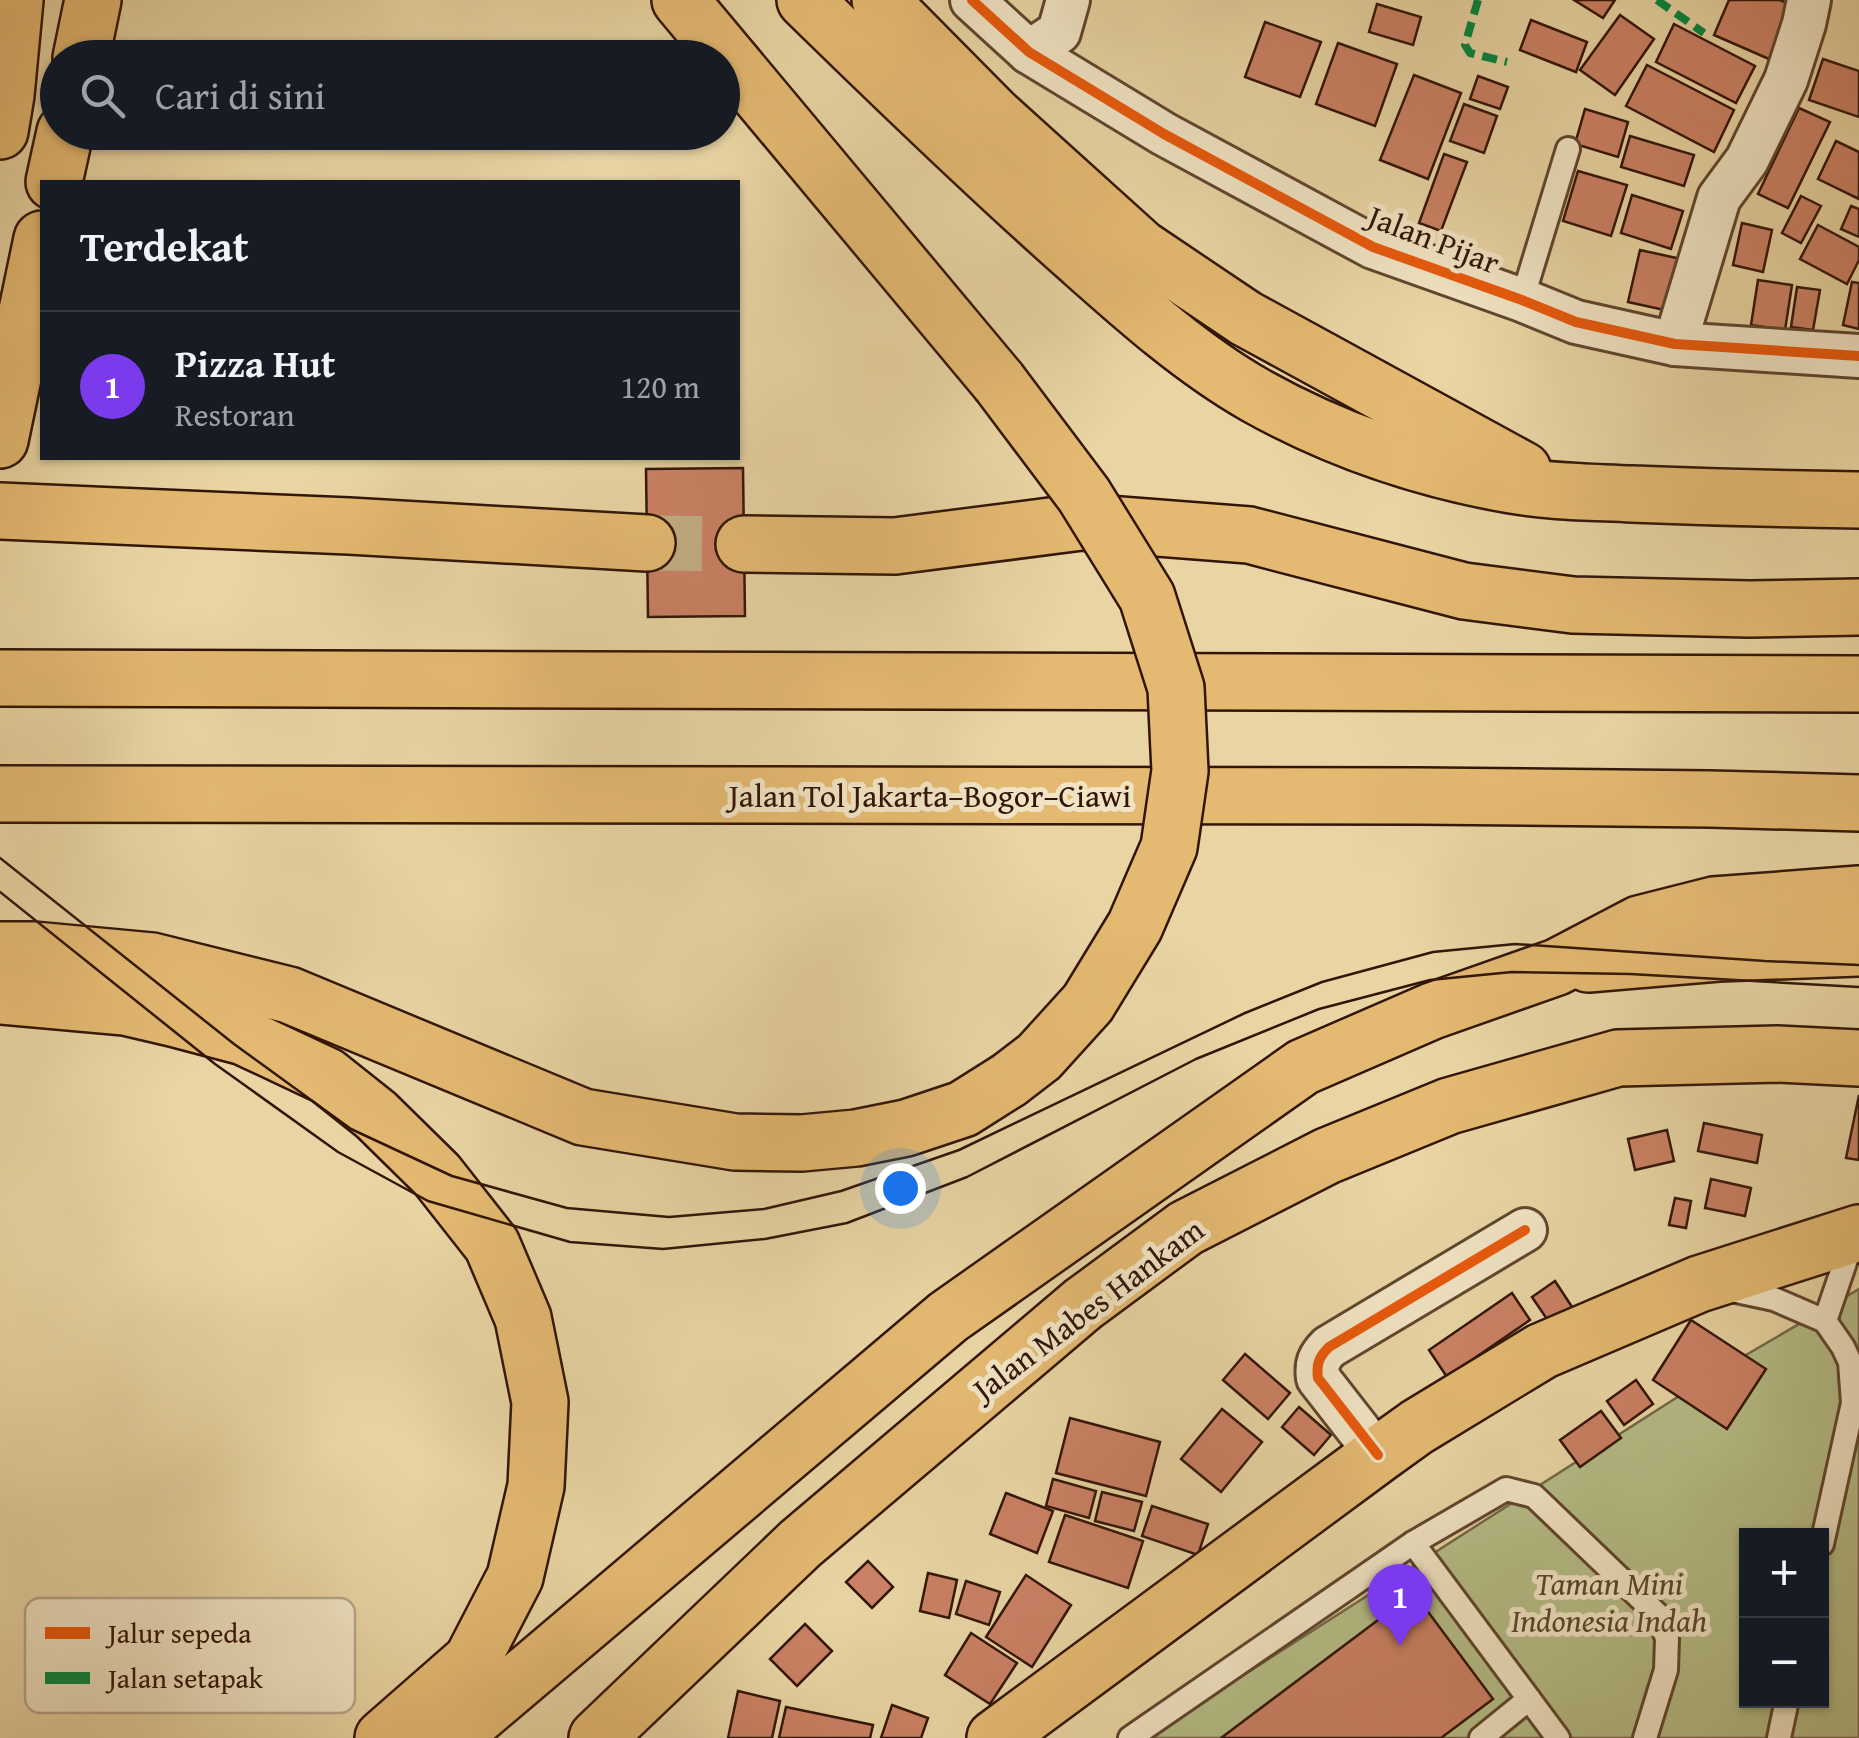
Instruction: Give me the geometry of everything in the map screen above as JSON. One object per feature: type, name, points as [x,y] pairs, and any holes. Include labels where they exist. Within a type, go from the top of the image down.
[{"type":"main road","points":[[0,131],[16,0]]},
{"type":"main road","points":[[85,40],[93,0]]},
{"type":"main road","points":[[680,0],[713,40]]},
{"type":"main road","points":[[805,0],[990,180],[1105,281],[1192,353],[1251,393],[1317,428],[1372,450],[1513,486],[1560,491],[1859,500]]},
{"type":"main road","points":[[880,0],[996,116],[1141,248],[1245,318],[1560,491]]},
{"type":"main road","points":[[0,950],[152,961],[289,995],[583,1118],[736,1142],[802,1143],[856,1138],[906,1128],[962,1109],[1040,1057],[1088,1003],[1135,926],[1169,847],[1180,770],[1176,688],[1147,598],[1084,495],[999,382],[740,72]]},
{"type":"main road","points":[[54,180],[61,150]]},
{"type":"main road","points":[[3,427],[40,249]]},
{"type":"main road","points":[[0,511],[647,543]]},
{"type":"main road","points":[[744,544],[896,546],[1081,522],[1248,535],[1464,591],[1573,605],[1859,607]]},
{"type":"main road","points":[[0,678],[1859,684]]},
{"type":"main road","name":"Jalan Tol Jakarta–Bogor–Ciawi","points":[[0,794],[1419,796],[1859,803]]},
{"type":"main road","points":[[452,1738],[948,1316],[1304,1067],[1432,1011],[1557,967],[1639,924],[1714,905],[1859,894]]},
{"type":"main road","points":[[1557,967],[1718,953],[1859,948]]},
{"type":"main road","points":[[0,996],[125,1008],[172,1018],[244,1037],[327,1076],[376,1114],[436,1175],[492,1245],[523,1318],[540,1402],[536,1486],[515,1577],[472,1660],[383,1738]]},
{"type":"main road","name":"Jalan Mabes Hankam","points":[[597,1738],[814,1532],[1083,1304],[1186,1228],[1327,1156],[1449,1106],[1618,1058],[1777,1054],[1859,1058]]},
{"type":"main road","points":[[1016,1732],[1158,1616],[1378,1455],[1542,1351],[1699,1284],[1856,1234]]},
{"type":"street","name":"Jalan Pijar","points":[[972,0],[1029,52],[1164,134],[1374,248],[1576,322],[1675,344],[1859,356]]},
{"type":"street","points":[[1029,52],[1059,32],[1068,0]]},
{"type":"street","points":[[1675,344],[1718,198],[1747,160],[1786,80],[1809,0]]},
{"type":"street","points":[[1378,1455],[1318,1378],[1320,1356],[1328,1347],[1524,1230]]},
{"type":"lane","points":[[1522,300],[1568,150]]},
{"type":"lane","points":[[1826,1321],[1856,1234]]},
{"type":"lane","points":[[1699,1284],[1774,1300],[1826,1321],[1843,1347],[1850,1362],[1852,1403],[1825,1528]]},
{"type":"lane","points":[[1130,1738],[1413,1542],[1506,1488],[1534,1496],[1660,1617],[1667,1639],[1666,1670],[1645,1738]]},
{"type":"lane","points":[[1413,1542],[1558,1738]]},
{"type":"lane","points":[[1481,1738],[1529,1699]]},
{"type":"lane","points":[[1779,1738],[1785,1708]]},
{"type":"green space","name":"Taman Mini Indonesia Indah","points":[[1859,1289],[1859,1738],[1145,1738],[1715,1373]]},
{"type":"building","points":[[1574,0],[1615,0],[1603,18]]},
{"type":"building","points":[[1729,0],[1780,0],[1792,5],[1769,59],[1714,35]]},
{"type":"building","points":[[1377,4],[1421,17],[1413,45],[1369,32]]},
{"type":"building","points":[[1620,15],[1654,39],[1615,95],[1580,70]]},
{"type":"building","points":[[1531,20],[1587,42],[1576,72],[1520,50]]},
{"type":"building","points":[[1265,22],[1321,42],[1300,97],[1245,77]]},
{"type":"building","points":[[1674,24],[1755,66],[1736,103],[1656,62]]},
{"type":"building","points":[[1338,43],[1397,64],[1375,126],[1316,104]]},
{"type":"building","points":[[1823,59],[1859,71],[1859,117],[1809,100]]},
{"type":"building","points":[[1647,65],[1734,110],[1714,152],[1626,106]]},
{"type":"building","points":[[1414,75],[1461,93],[1428,179],[1380,160]]},
{"type":"building","points":[[1478,76],[1508,87],[1500,109],[1470,99]]},
{"type":"building","points":[[1464,104],[1497,116],[1484,153],[1450,141]]},
{"type":"building","points":[[1799,108],[1830,122],[1788,208],[1758,194]]},
{"type":"building","points":[[1585,109],[1628,122],[1618,157],[1575,144]]},
{"type":"building","points":[[1630,136],[1694,155],[1684,186],[1621,167]]},
{"type":"building","points":[[1836,141],[1859,152],[1859,199],[1818,179]]},
{"type":"building","points":[[1444,154],[1467,162],[1441,231],[1419,223]]},
{"type":"building","points":[[1578,171],[1627,185],[1611,236],[1563,221]]},
{"type":"building","points":[[1632,195],[1683,211],[1671,249],[1621,233]]},
{"type":"building","points":[[1801,196],[1821,206],[1801,243],[1782,233]]},
{"type":"building","points":[[1851,206],[1859,209],[1859,237],[1841,229]]},
{"type":"building","points":[[1742,223],[1772,230],[1763,272],[1733,265]]},
{"type":"building","points":[[1818,225],[1859,247],[1859,260],[1847,284],[1800,259]]},
{"type":"building","points":[[1640,250],[1681,259],[1669,311],[1628,302]]},
{"type":"building","points":[[1758,280],[1792,285],[1785,330],[1751,325]]},
{"type":"building","points":[[1852,282],[1859,283],[1859,329],[1843,325]]},
{"type":"building","points":[[1797,287],[1820,290],[1813,330],[1791,327]]},
{"type":"building","points":[[743,468],[745,616],[648,617],[646,469]]},
{"type":"building","points":[[1859,1095],[1859,1160],[1846,1158]]},
{"type":"building","points":[[1704,1123],[1762,1135],[1757,1163],[1698,1151]]},
{"type":"building","points":[[1667,1130],[1674,1161],[1635,1170],[1628,1139]]},
{"type":"building","points":[[1711,1179],[1751,1188],[1745,1216],[1705,1208]]},
{"type":"building","points":[[1675,1198],[1691,1201],[1686,1228],[1669,1225]]},
{"type":"building","points":[[1555,1281],[1574,1310],[1551,1325],[1532,1297]]},
{"type":"building","points":[[1512,1293],[1530,1320],[1447,1377],[1429,1350]]},
{"type":"building","points":[[1691,1320],[1766,1369],[1727,1429],[1653,1380]]},
{"type":"building","points":[[1245,1354],[1290,1393],[1268,1419],[1223,1380]]},
{"type":"building","points":[[1636,1380],[1653,1404],[1624,1425],[1607,1401]]},
{"type":"building","points":[[1299,1407],[1331,1435],[1314,1455],[1282,1427]]},
{"type":"building","points":[[1222,1409],[1262,1442],[1221,1492],[1181,1459]]},
{"type":"building","points":[[1601,1411],[1621,1438],[1580,1467],[1560,1440]]},
{"type":"building","points":[[1070,1418],[1160,1442],[1146,1496],[1056,1473]]},
{"type":"building","points":[[1053,1479],[1096,1491],[1089,1518],[1046,1506]]},
{"type":"building","points":[[1102,1492],[1142,1502],[1134,1531],[1095,1521]]},
{"type":"building","points":[[1006,1493],[1053,1511],[1037,1553],[990,1534]]},
{"type":"building","points":[[1152,1506],[1208,1524],[1198,1555],[1142,1536]]},
{"type":"building","points":[[1065,1515],[1143,1541],[1128,1588],[1049,1562]]},
{"type":"building","points":[[868,1561],[893,1587],[872,1608],[846,1582]]},
{"type":"building","points":[[928,1573],[957,1580],[949,1618],[920,1611]]},
{"type":"building","points":[[1026,1575],[1071,1605],[1032,1667],[986,1637]]},
{"type":"building","points":[[966,1581],[1000,1592],[989,1625],[956,1614]]},
{"type":"building","points":[[1414,1593],[1493,1699],[1441,1738],[1221,1738]]},
{"type":"building","points":[[805,1624],[832,1651],[797,1686],[770,1659]]},
{"type":"building","points":[[971,1633],[1017,1663],[990,1704],[945,1675]]},
{"type":"building","points":[[738,1691],[780,1701],[772,1738],[728,1738]]},
{"type":"building","points":[[892,1705],[928,1718],[921,1738],[881,1738]]},
{"type":"building","points":[[786,1707],[873,1725],[870,1738],[779,1738]]},
{"type":"tunnel","points":[[647,543],[744,544]]},
{"type":"tram line","points":[[0,858],[234,1044],[351,1129],[452,1176],[567,1208],[669,1217],[764,1209],[841,1191],[959,1150],[1245,1013],[1322,982],[1433,952],[1515,944],[1859,965]]},
{"type":"tram line","points":[[0,892],[215,1064],[338,1152],[428,1201],[570,1242],[663,1249],[765,1239],[847,1223],[967,1177],[1196,1059],[1319,1009],[1430,980],[1512,972],[1630,974],[1859,987]]},
{"type":"marked path","points":[[1478,0],[1465,45],[1470,53],[1507,62]]},
{"type":"marked path","points":[[1657,0],[1704,33]]},
{"type":"cycle path","points":[[972,0],[1029,52],[1164,134],[1373,247],[1576,322],[1675,344],[1859,356]]},
{"type":"cycle path","points":[[1378,1455],[1318,1378],[1323,1354],[1525,1230]]},
{"type":"place","name":"Pizza Hut","points":[[1400,1646]]}]
